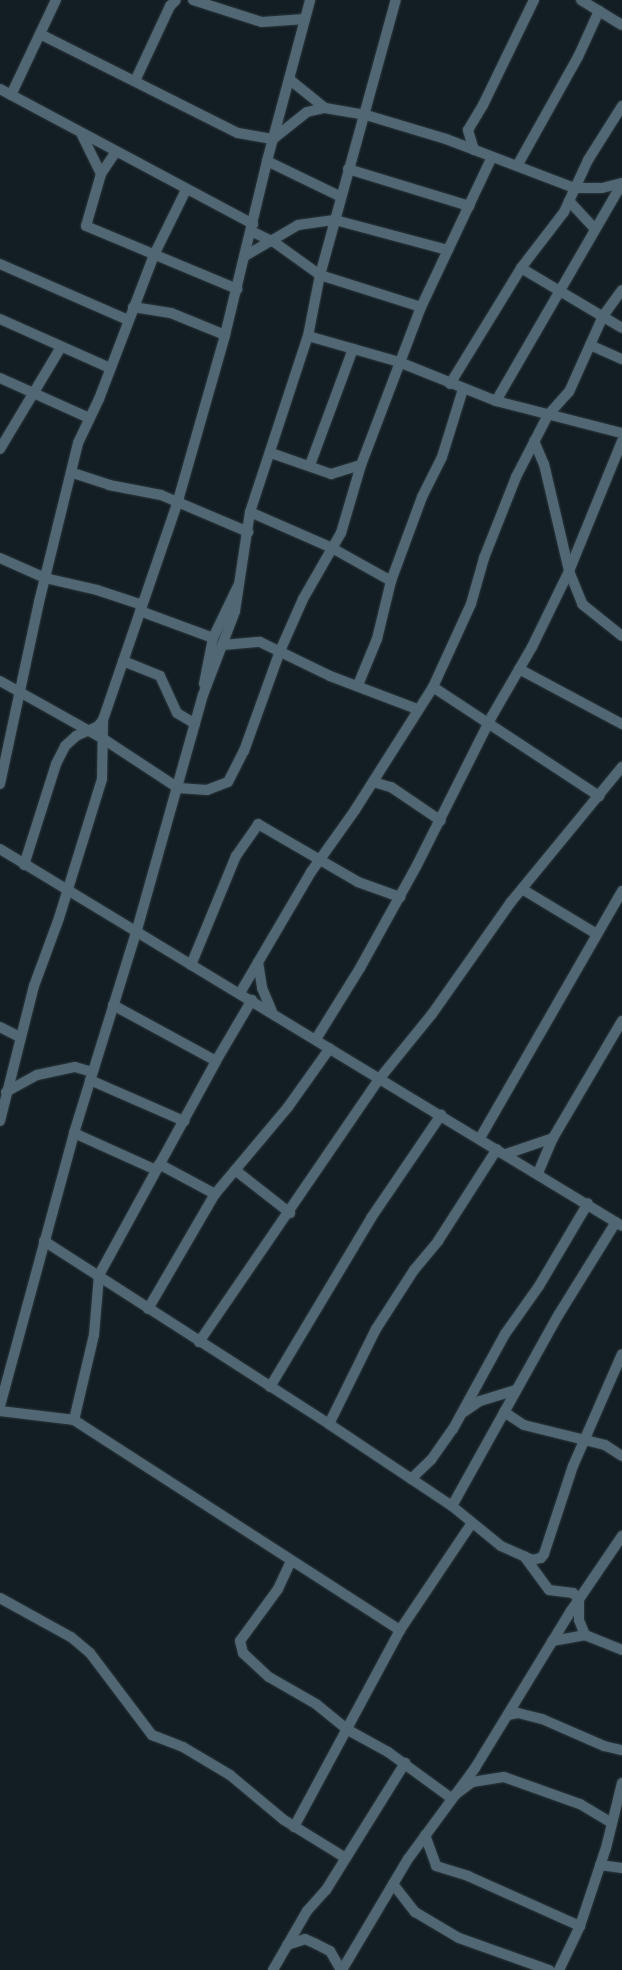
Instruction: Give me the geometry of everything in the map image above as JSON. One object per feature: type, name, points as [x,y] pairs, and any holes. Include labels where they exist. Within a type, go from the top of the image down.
[{"type":"street","points":[[11,95],[56,0]]},
{"type":"street","points":[[135,81],[170,6],[176,0]]},
{"type":"street","points":[[193,0],[262,22],[305,19]]},
{"type":"street","points":[[0,1121],[34,986],[68,890],[102,778],[103,720],[177,504],[225,335],[267,161],[310,0]]},
{"type":"street","points":[[203,695],[224,646],[241,581],[250,512],[308,336],[320,274],[348,169],[366,116],[396,0]]},
{"type":"street","points":[[474,150],[468,130],[484,105],[534,0]]},
{"type":"street","points":[[585,1],[622,25]]},
{"type":"street","points":[[517,166],[578,57],[599,11]]},
{"type":"street","points":[[40,34],[231,130],[273,139]]},
{"type":"street","points":[[289,79],[325,108]]},
{"type":"street","points":[[0,89],[252,227],[320,274],[421,307]]},
{"type":"street","points":[[450,384],[521,268],[554,227],[574,188],[622,106]]},
{"type":"street","points":[[273,139],[307,112],[325,108],[366,116],[474,150],[574,188],[602,188],[622,183]]},
{"type":"street","points":[[82,135],[101,174]]},
{"type":"street","points":[[115,153],[101,174],[86,226],[237,288]]},
{"type":"street","points":[[0,681],[104,740],[178,788],[215,789],[232,777],[280,651],[303,599],[341,533],[361,465],[421,307],[492,157]]},
{"type":"street","points":[[267,161],[341,197]]},
{"type":"street","points":[[348,169],[468,206]]},
{"type":"street","points":[[496,401],[622,183]]},
{"type":"street","points":[[0,784],[45,578],[73,473],[78,444],[154,255],[186,190]]},
{"type":"street","points":[[569,201],[595,228]]},
{"type":"street","points":[[245,256],[274,242],[298,225],[335,220],[448,250]]},
{"type":"street","points":[[0,264],[128,320]]},
{"type":"street","points":[[521,268],[558,292],[622,328]]},
{"type":"street","points":[[240,993],[321,858],[373,782],[417,709],[433,687],[459,633],[504,507],[534,441],[548,415],[570,392],[603,316],[622,290]]},
{"type":"street","points":[[133,307],[171,313],[225,335]]},
{"type":"street","points":[[0,320],[110,368]]},
{"type":"street","points":[[308,336],[399,362],[496,401],[548,415],[578,420],[622,434]]},
{"type":"street","points":[[590,346],[622,359]]},
{"type":"street","points":[[2,444],[36,393],[61,347]]},
{"type":"street","points":[[310,465],[353,348]]},
{"type":"street","points":[[0,378],[89,418]]},
{"type":"street","points":[[358,685],[378,639],[391,581],[422,497],[442,457],[463,389]]},
{"type":"street","points":[[534,441],[544,464],[570,571],[582,604],[622,636]]},
{"type":"street","points":[[316,1039],[400,897],[570,571],[622,441]]},
{"type":"street","points":[[271,453],[336,475],[361,465]]},
{"type":"street","points":[[73,473],[109,485],[161,495],[177,504],[248,532]]},
{"type":"street","points":[[250,512],[332,548],[391,581]]},
{"type":"street","points":[[0,558],[45,578],[97,590],[212,638]]},
{"type":"street","points":[[0,1406],[74,1133],[136,933],[178,788],[203,695],[212,638],[228,601],[241,581]]},
{"type":"street","points":[[224,646],[260,642],[330,676],[358,685],[417,709]]},
{"type":"street","points":[[123,661],[160,676],[177,713],[195,724]]},
{"type":"street","points":[[519,669],[622,724]]},
{"type":"street","points":[[433,687],[488,726],[599,796]]},
{"type":"street","points":[[24,864],[56,764],[70,740],[103,720]]},
{"type":"street","points":[[199,1342],[290,1213],[380,1078],[409,1045],[522,889],[622,767]]},
{"type":"street","points":[[373,782],[391,787],[441,821]]},
{"type":"street","points":[[191,965],[236,856],[253,828],[264,825],[368,887],[400,897]]},
{"type":"street","points":[[0,849],[136,933],[252,1000],[502,1151],[620,1225],[516,1390],[452,1506]]},
{"type":"street","points":[[522,889],[595,933]]},
{"type":"street","points":[[480,1138],[595,933],[617,904],[622,891]]},
{"type":"street","points":[[258,962],[262,988],[273,1013]]},
{"type":"street","points":[[74,1420],[94,1335],[99,1275],[157,1167],[252,1000]]},
{"type":"street","points":[[113,1005],[216,1061]]},
{"type":"street","points":[[538,1173],[553,1138],[622,1020]]},
{"type":"street","points":[[0,1027],[20,1037]]},
{"type":"street","points":[[148,1308],[215,1194],[288,1107],[330,1048]]},
{"type":"street","points":[[6,1092],[36,1075],[75,1067],[184,1121]]},
{"type":"street","points":[[270,1387],[371,1218],[441,1115]]},
{"type":"street","points":[[74,1133],[157,1167],[215,1194]]},
{"type":"street","points":[[329,1424],[376,1329],[414,1270],[443,1234],[502,1151],[553,1138]]},
{"type":"street","points":[[235,1170],[290,1213]]},
{"type":"street","points":[[411,1479],[441,1448],[464,1412],[488,1363],[588,1204]]},
{"type":"street","points":[[44,1242],[99,1275],[199,1342],[329,1424],[452,1506],[501,1546],[537,1560],[544,1554],[584,1439],[622,1354]]},
{"type":"street","points":[[464,1412],[480,1401],[516,1390]]},
{"type":"street","points":[[0,1411],[74,1420],[400,1630]]},
{"type":"street","points":[[504,1412],[524,1424],[605,1445],[622,1456]]},
{"type":"street","points":[[294,1827],[348,1730],[400,1630],[472,1523]]},
{"type":"street","points":[[287,1945],[305,1939],[316,1944],[330,1951],[342,1970],[393,1884],[425,1835],[508,1715],[516,1708],[552,1641],[622,1536]]},
{"type":"street","points":[[524,1556],[549,1590],[573,1593],[580,1599]]},
{"type":"street","points":[[291,1561],[278,1589],[246,1630],[241,1647],[243,1653],[269,1677],[316,1704],[348,1730],[405,1763],[451,1798]]},
{"type":"street","points":[[0,1598],[71,1637],[90,1653],[152,1735],[183,1747],[230,1774],[294,1827],[344,1857]]},
{"type":"street","points":[[580,1599],[579,1620],[585,1635]]},
{"type":"street","points":[[552,1641],[585,1635],[622,1650]]},
{"type":"street","points":[[516,1708],[622,1750]]},
{"type":"street","points":[[273,1970],[307,1911],[326,1890],[344,1857],[405,1763]]},
{"type":"street","points":[[451,1798],[472,1782],[504,1777],[580,1804],[612,1823]]},
{"type":"street","points":[[559,1970],[580,1926],[600,1865],[622,1784]]},
{"type":"street","points":[[425,1835],[436,1866],[468,1876],[580,1926]]},
{"type":"street","points":[[600,1865],[622,1868]]},
{"type":"street","points":[[393,1884],[415,1912],[459,1938],[549,1970]]}]
